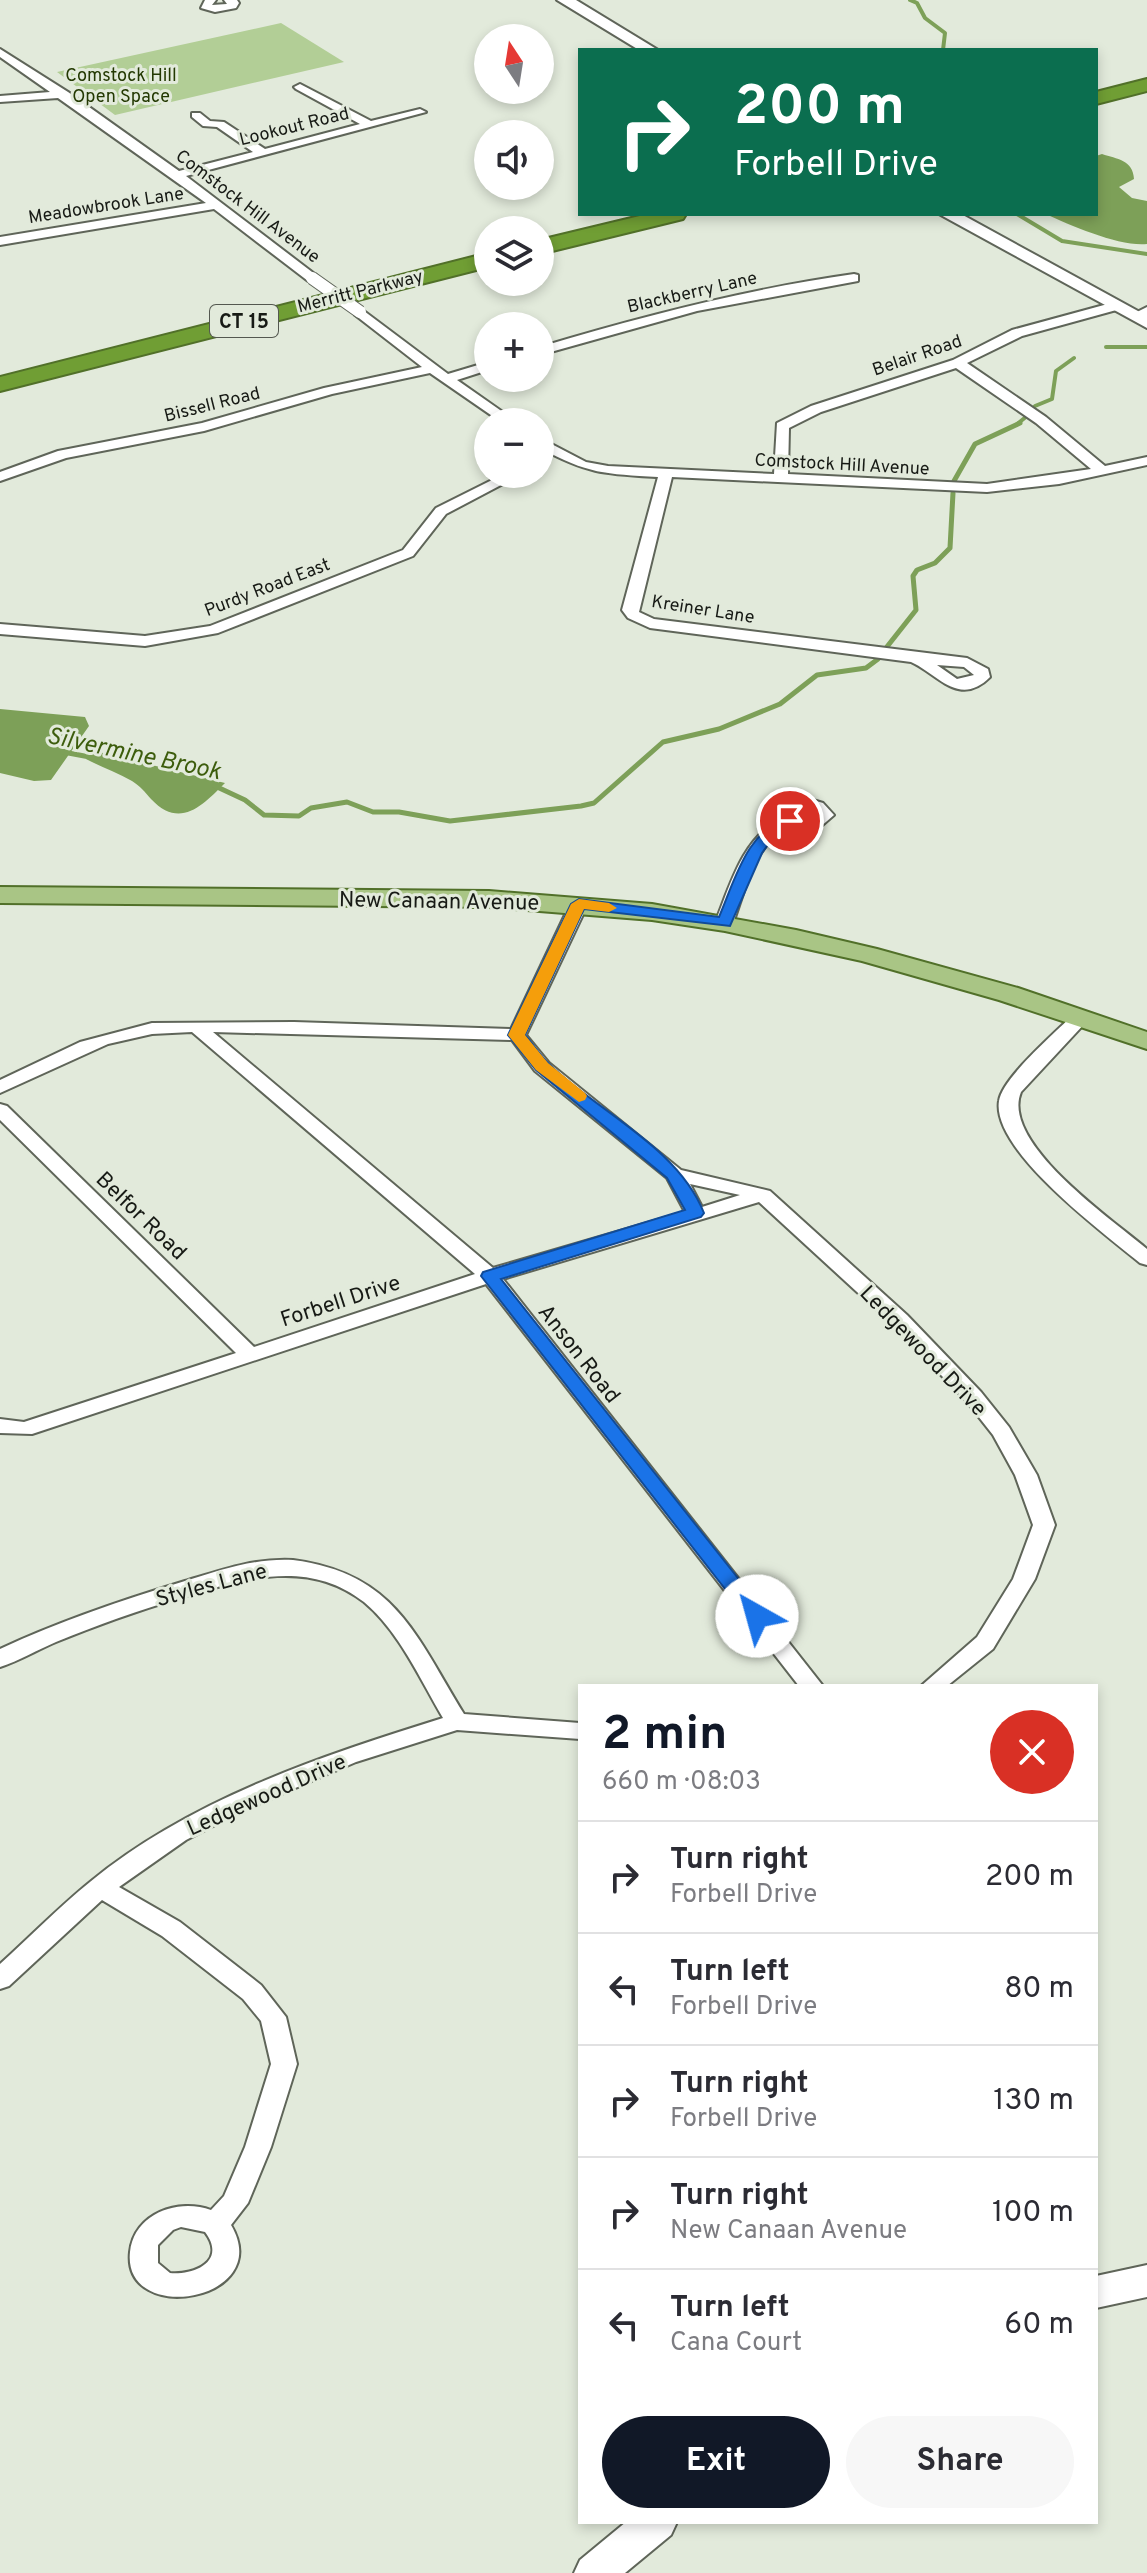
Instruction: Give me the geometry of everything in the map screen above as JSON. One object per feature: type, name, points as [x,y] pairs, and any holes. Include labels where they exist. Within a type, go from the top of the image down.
[{"type":"highway","points":[[1098,97],[1147,84]]},
{"type":"highway","points":[[1098,109],[1147,98]]},
{"type":"highway","points":[[554,235],[631,216]]},
{"type":"highway","points":[[554,244],[667,216]]},
{"type":"highway","name":"Merritt Parkway","points":[[0,370],[474,255]]},
{"type":"highway","name":"Merritt Parkway","points":[[0,384],[474,264]]},
{"type":"main road","name":"New Canaan Avenue","points":[[0,895],[420,898],[579,904],[724,923],[927,968],[1147,1041]]},
{"type":"street","points":[[211,0],[205,6],[215,9],[232,6],[234,3],[229,0]]},
{"type":"street","points":[[565,0],[647,48]]},
{"type":"street","name":"Comstock Hill Avenue","points":[[0,52],[177,175],[446,379],[489,408]]},
{"type":"street","points":[[300,87],[370,125]]},
{"type":"street","points":[[0,99],[64,94]]},
{"type":"street","name":"Lookout Road","points":[[177,175],[420,112]]},
{"type":"street","points":[[196,115],[207,124],[220,124],[263,153]]},
{"type":"street","name":"Meadowbrook Lane","points":[[0,241],[218,205]]},
{"type":"street","points":[[952,216],[1115,306],[1143,317]]},
{"type":"street","name":"Blackberry Lane","points":[[554,347],[644,319],[854,278]]},
{"type":"street","name":"Belair Road","points":[[781,479],[782,426],[816,409],[958,363],[1017,333],[1115,306]]},
{"type":"street","points":[[958,363],[1041,420],[1102,471]]},
{"type":"street","name":"Bissell Road","points":[[0,477],[63,454],[204,427],[329,391],[433,368]]},
{"type":"street","points":[[446,379],[474,370]]},
{"type":"street","name":"Comstock Hill Avenue","points":[[554,451],[582,465],[666,475],[987,488],[1033,485],[1147,461]]},
{"type":"street","name":"Kreiner Lane","points":[[666,475],[630,610],[633,615],[650,623],[914,658]]},
{"type":"street","name":"Purdy Road East","points":[[0,629],[145,641],[191,635],[239,622],[408,553],[441,511],[487,488]]},
{"type":"street","points":[[724,923],[755,852],[768,835],[790,821]]},
{"type":"street","points":[[517,1035],[579,904]]},
{"type":"street","points":[[1081,1017],[1020,1079],[1008,1100],[1009,1123],[1031,1159],[1147,1259]]},
{"type":"street","points":[[0,1087],[119,1035],[197,1027],[392,1029],[517,1035],[542,1067],[674,1174],[695,1213]]},
{"type":"street","name":"Anson Road","points":[[197,1027],[490,1276],[810,1684]]},
{"type":"street","name":"Belfor Road","points":[[0,1110],[250,1355]]},
{"type":"street","points":[[674,1174],[763,1195]]},
{"type":"street","name":"Forbell Drive","points":[[0,1426],[25,1429],[490,1276],[763,1195]]},
{"type":"street","name":"Ledgewood Drive","points":[[763,1195],[900,1320],[974,1397],[1002,1432],[1026,1475],[1044,1525],[1024,1579],[985,1643],[934,1684]]},
{"type":"street","name":"Styles Lane","points":[[0,1659],[43,1637],[242,1571],[280,1566],[312,1569],[337,1578],[372,1598],[398,1628],[457,1722]]},
{"type":"street","name":"Ledgewood Drive","points":[[0,1979],[100,1887],[178,1834],[236,1804],[348,1756],[457,1722],[578,1731]]},
{"type":"street","points":[[100,1887],[171,1929],[252,1992],[273,2017],[284,2064],[258,2147],[235,2203],[215,2224]]},
{"type":"street","points":[[1098,2292],[1147,2281]]},
{"type":"street","points":[[594,2573],[655,2524]]},
{"type":"green space","name":"Comstock Hill Open Space","points":[[281,23],[344,62],[115,115],[57,72]]},
{"type":"shaded area","points":[[1098,155],[1123,161],[1131,168],[1134,179],[1119,187],[1132,198],[1147,201],[1147,244],[1110,239],[1050,216],[1098,216]]},
{"type":"shaded area","points":[[0,709],[85,717],[89,726],[51,780],[34,781],[0,773]]},
{"type":"shaded area","points":[[91,750],[225,783],[200,806],[191,811],[172,813],[132,781],[86,759]]},
{"type":"waterway","points":[[910,0],[917,3],[925,18],[945,33],[943,48]]},
{"type":"waterway","points":[[1020,216],[1062,241],[1147,254]]},
{"type":"waterway","name":"Silvermine Brook","points":[[1106,347],[1147,347]]},
{"type":"waterway","name":"Silvermine Brook","points":[[1035,406],[1052,399],[1056,371],[1074,358]]},
{"type":"waterway","name":"Silvermine Brook","points":[[1016,425],[1027,416]]},
{"type":"waterway","name":"Silvermine Brook","points":[[954,481],[975,444],[1016,425]]},
{"type":"waterway","name":"Silvermine Brook","points":[[886,648],[916,610],[913,576],[917,570],[935,563],[950,548],[953,493]]},
{"type":"waterway","name":"Silvermine Brook","points":[[215,786],[245,800],[264,815],[299,816],[311,808],[347,802],[373,812],[399,812],[450,821],[581,806],[594,803],[663,742],[719,729],[780,704],[817,675],[866,668],[878,659]]},
{"type":"waterway","name":"Silvermine Brook","points":[[63,752],[95,758]]},
{"type":"slow traffic","points":[[579,1096],[542,1067],[517,1035],[579,904],[609,908]]},
{"type":"route","points":[[757,1616],[490,1276],[695,1213],[674,1174],[542,1067],[517,1035],[579,904],[724,923],[755,852],[768,835],[790,821]]}]
